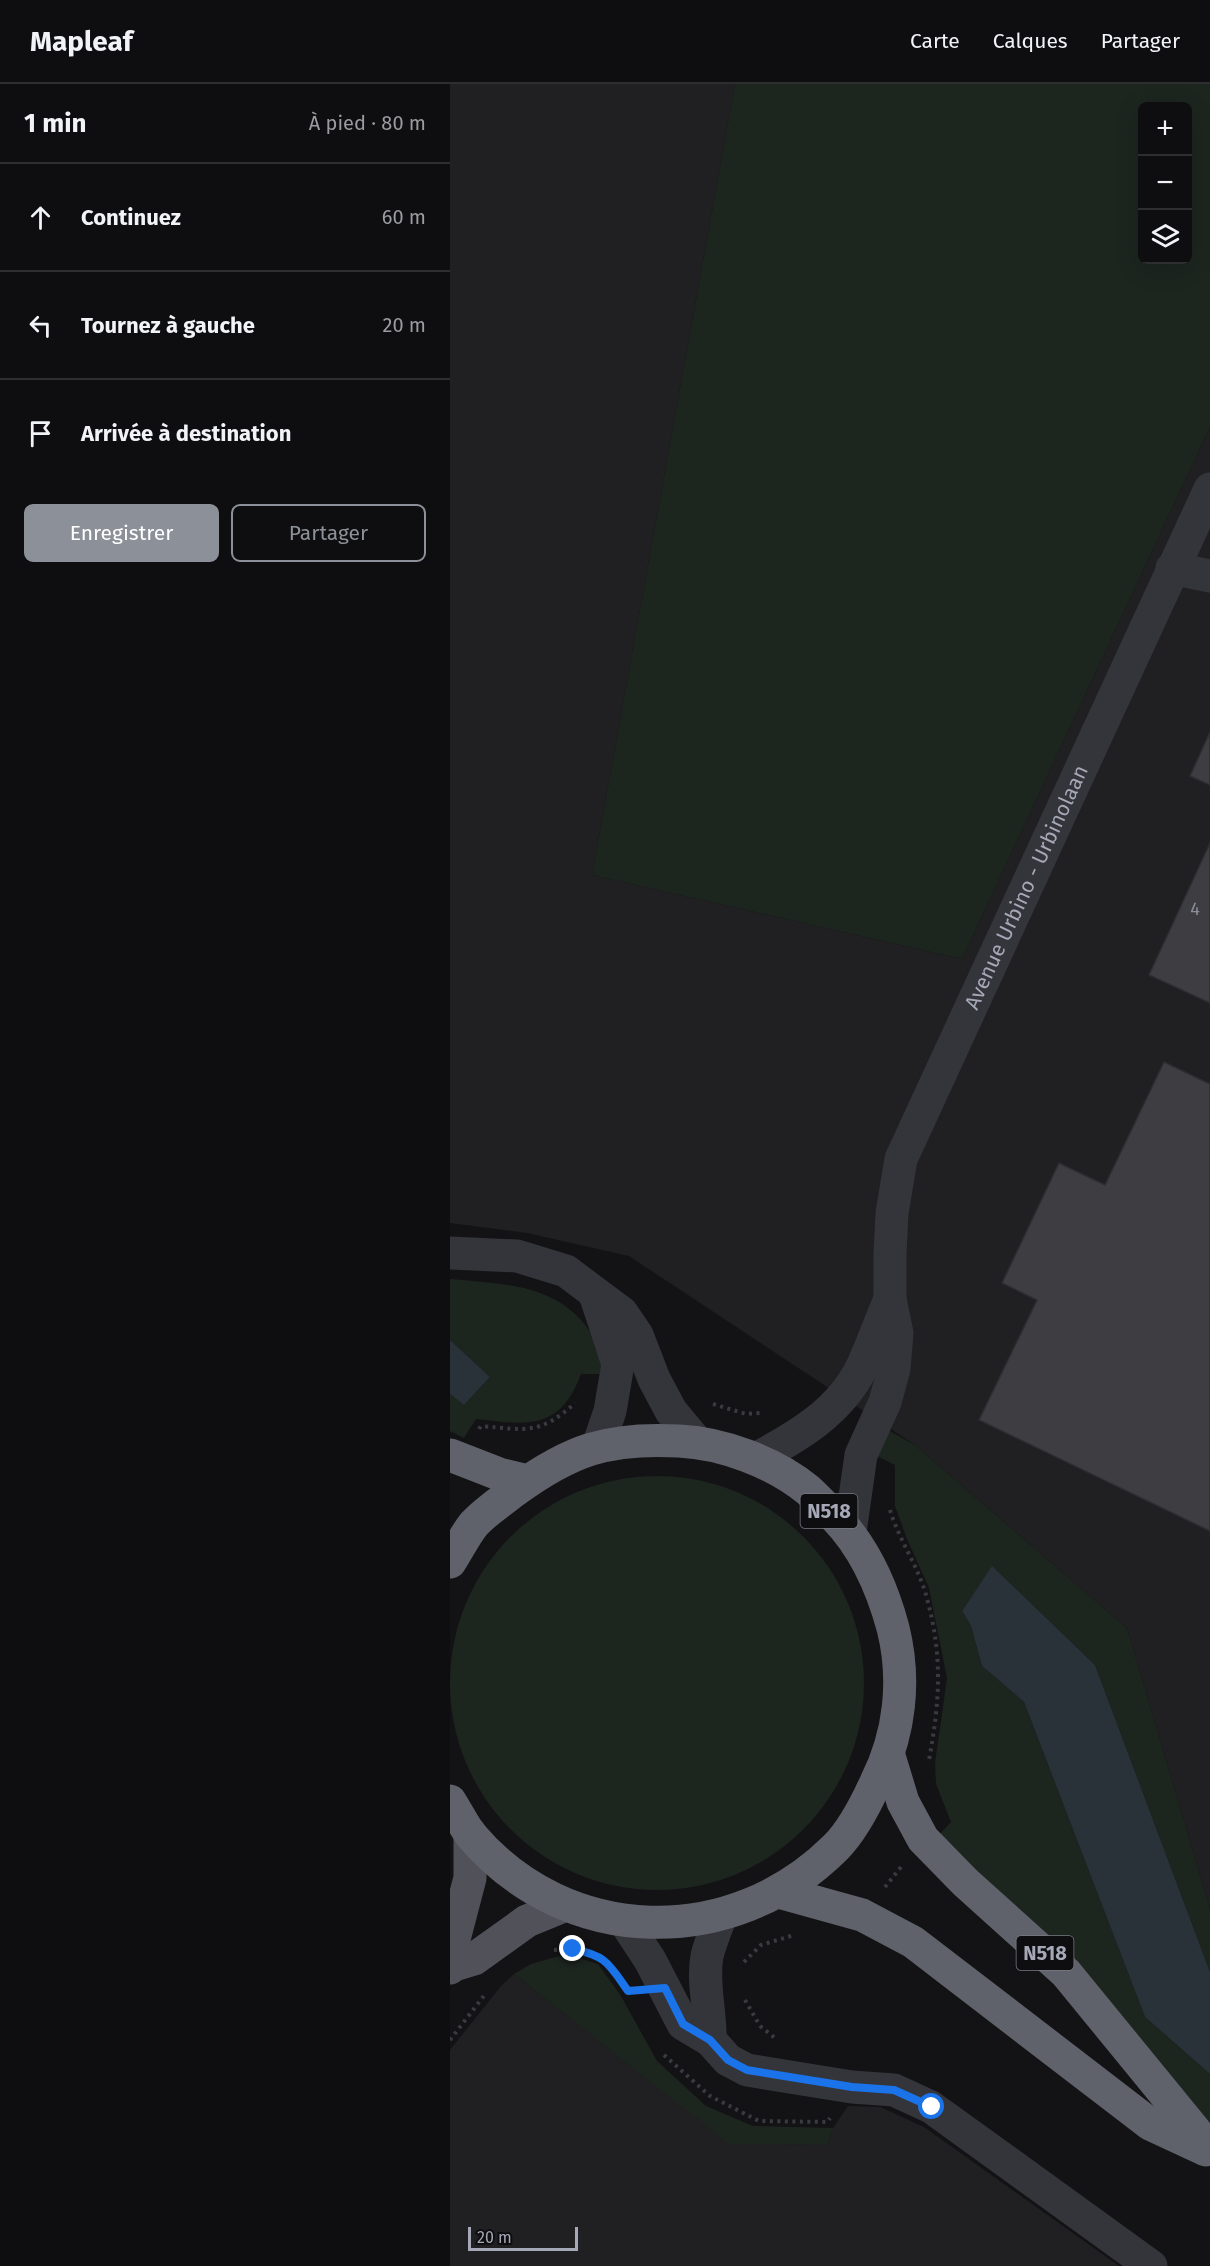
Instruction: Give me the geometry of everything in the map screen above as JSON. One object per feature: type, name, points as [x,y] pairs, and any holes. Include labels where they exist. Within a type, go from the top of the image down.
[{"type":"highway","name":"N518","points":[[450,1562],[475,1524],[528,1481],[557,1461],[598,1446],[647,1439],[696,1441],[755,1459],[807,1489],[850,1532],[883,1590],[900,1654],[898,1721],[889,1756],[866,1804],[837,1846],[779,1892],[721,1916],[673,1924],[625,1922],[566,1905],[513,1875],[470,1833],[450,1801]]},
{"type":"highway","points":[[452,1457],[528,1481]]},
{"type":"highway","name":"N518","points":[[889,1756],[903,1802],[923,1839],[966,1882],[1066,1973],[1210,2151]]},
{"type":"highway","name":"N518","points":[[779,1892],[862,1915],[913,1942],[1150,2124],[1210,2151]]},
{"type":"main road","points":[[470,1833],[470,1878],[453,1943],[451,1967],[474,1959],[527,1921],[566,1905]]},
{"type":"street","name":"Avenue Urbino - Urbinolaan","points":[[850,1532],[861,1455],[885,1402],[894,1369],[897,1333],[890,1299],[892,1213],[901,1159],[1210,489]]},
{"type":"street","points":[[1172,568],[1210,576]]},
{"type":"street","points":[[450,1253],[517,1256],[566,1271],[622,1313],[637,1335],[654,1379],[670,1411],[696,1441]]},
{"type":"street","points":[[595,1294],[618,1364],[616,1382],[598,1446]]},
{"type":"street","name":"Avenue Urbino - Urbinolaan","points":[[755,1459],[818,1422],[840,1399],[861,1369],[890,1299]]},
{"type":"street","points":[[710,2040],[711,2017],[706,1983],[707,1956],[721,1916]]},
{"type":"street","points":[[625,1922],[650,1960],[683,2024],[710,2040],[728,2060],[747,2070],[852,2087],[894,2090],[932,2107],[1151,2266]]},
{"type":"path","points":[[452,1457],[481,1426],[536,1429],[555,1421],[576,1402],[585,1386],[616,1382]]},
{"type":"path","points":[[705,1399],[714,1405],[746,1414],[769,1413]]},
{"type":"path","points":[[889,1502],[897,1529],[926,1594],[937,1648],[940,1678],[928,1766]]},
{"type":"path","points":[[862,1915],[923,1839]]},
{"type":"path","points":[[706,1983],[738,1979],[745,1959],[761,1945],[801,1934]]},
{"type":"path","points":[[550,1950],[573,1949],[596,1953],[609,1964]]},
{"type":"path","points":[[450,2040],[488,1990]]},
{"type":"shaded area","points":[[450,84],[735,84],[592,875],[962,959],[1210,427],[1210,1909],[1127,1628],[915,1445],[629,1256],[527,1233],[450,1223]]},
{"type":"shaded area","points":[[735,84],[1210,84],[1210,427],[962,959],[592,875]]},
{"type":"shaded area","points":[[450,1279],[524,1288],[558,1301],[573,1312],[590,1332],[598,1348],[603,1374],[581,1374],[573,1393],[563,1406],[552,1415],[540,1420],[511,1423],[476,1419],[464,1438],[450,1431],[450,1394],[464,1405],[490,1377],[450,1340]]},
{"type":"shaded area","points":[[450,1340],[490,1377],[464,1405],[450,1394]]},
{"type":"shaded area","points":[[888,1430],[915,1445],[1127,1628],[1210,1909],[1210,1972],[1095,1665],[992,1567],[962,1611],[971,1626],[982,1666],[1024,1702],[1145,2017],[1210,2074],[1210,2122],[1185,2103],[936,1838],[951,1822],[936,1784],[935,1763],[947,1678],[929,1588],[895,1506],[895,1465],[875,1455]]},
{"type":"shaded area","points":[[657,1476],[697,1480],[736,1492],[772,1511],[803,1537],[829,1568],[848,1604],[860,1643],[864,1683],[860,1723],[848,1762],[829,1798],[803,1829],[772,1855],[736,1874],[697,1886],[657,1890],[617,1886],[578,1874],[542,1855],[511,1829],[485,1798],[466,1762],[454,1723],[450,1683],[454,1643],[466,1604],[485,1568],[511,1537],[542,1511],[578,1492],[617,1480]]},
{"type":"shaded area","points":[[992,1566],[1095,1665],[1210,1972],[1210,2074],[1145,2017],[1024,1702],[982,1666],[971,1626],[962,1611]]},
{"type":"shaded area","points":[[566,1954],[598,1964],[621,1996],[657,2061],[706,2106],[753,2126],[833,2128],[828,2145],[729,2144],[514,1974],[531,1964]]},
{"type":"shaded area","points":[[514,1974],[729,2143],[828,2145],[833,2128],[848,2106],[880,2107],[924,2127],[1119,2266],[450,2266],[450,2050],[501,1986]]},
{"type":"building","points":[[1210,732],[1210,785],[1190,776]]},
{"type":"building","points":[[1210,843],[1210,1003],[1149,975]]},
{"type":"building","points":[[1164,1062],[1210,1084],[1210,1531],[979,1420],[1037,1300],[1002,1283],[1059,1163],[1105,1185]]},
{"type":"route","points":[[573,1949],[596,1953],[609,1964],[628,1991],[665,1988],[683,2024],[710,2040],[728,2060],[747,2070],[852,2087],[894,2090],[932,2107]]}]
